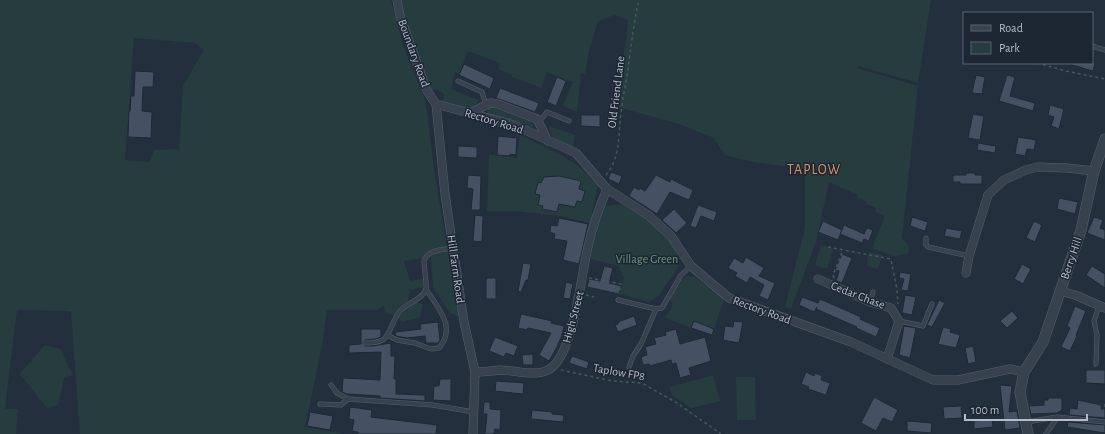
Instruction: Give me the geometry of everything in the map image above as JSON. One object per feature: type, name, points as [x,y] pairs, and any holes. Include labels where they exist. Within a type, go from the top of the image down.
[{"type":"street","name":"Boundary Road","points":[[397,0],[400,16],[428,91],[436,104]]},
{"type":"street","points":[[470,113],[490,103],[498,104],[537,119],[548,141]]},
{"type":"street","name":"Rectory Road","points":[[436,104],[514,125],[576,153],[607,189],[648,215],[671,236],[691,266],[729,298],[851,342],[934,380],[958,380],[1010,369],[1024,372]]},
{"type":"street","name":"Hill Farm Road","points":[[436,104],[445,194],[464,322],[475,372],[475,412],[473,434]]},
{"type":"street","name":"Berry Hill","points":[[1024,372],[1043,342],[1081,230],[1094,171],[1105,139]]},
{"type":"street","points":[[966,273],[969,256],[988,195],[1004,180],[1026,170],[1038,167],[1094,171]]},
{"type":"street","name":"High Street","points":[[548,370],[558,362],[565,348],[576,308],[587,248],[607,189]]},
{"type":"street","name":"Cedar Chase","points":[[818,279],[870,302],[891,308],[900,322]]},
{"type":"street","points":[[1060,291],[1075,295],[1102,307]]},
{"type":"street","points":[[887,359],[900,322]]},
{"type":"street","points":[[475,372],[501,370],[534,373],[548,370]]},
{"type":"street","points":[[1024,372],[1020,392],[1027,422],[1028,434]]},
{"type":"lane","points":[[1093,46],[1105,50]]},
{"type":"lane","points":[[458,81],[482,92],[486,105]]},
{"type":"lane","points":[[538,123],[547,112],[569,121]]},
{"type":"lane","points":[[926,238],[926,245],[928,247],[969,256]]},
{"type":"lane","points":[[387,335],[397,340],[415,343],[431,349],[439,348],[444,343],[448,327],[426,289],[424,261],[425,256],[432,252],[454,248]]},
{"type":"lane","points":[[618,300],[656,310],[662,308],[681,275],[691,266]]},
{"type":"lane","points":[[366,343],[379,342],[387,335],[398,313],[421,296],[426,289]]},
{"type":"lane","points":[[870,302],[873,292]]},
{"type":"lane","points":[[900,322],[923,326],[932,304]]},
{"type":"lane","points":[[1096,364],[1097,335],[1094,320],[1102,307]]},
{"type":"lane","points":[[629,367],[656,310]]},
{"type":"lane","points":[[331,385],[337,393],[348,399],[432,404],[475,412]]},
{"type":"lane","points":[[320,404],[341,405],[348,399]]},
{"type":"lane","points":[[1046,434],[1057,417]]},
{"type":"lane","points":[[1027,422],[1057,417],[1105,422]]},
{"type":"path","name":"Old Friend Lane","points":[[600,182],[612,167],[619,144],[621,114],[632,32],[639,0]]},
{"type":"path","points":[[1041,64],[1105,79]]},
{"type":"path","points":[[828,247],[891,258],[897,290],[898,306]]},
{"type":"path","points":[[837,287],[833,274],[842,250]]},
{"type":"path","points":[[588,277],[621,284],[618,300]]},
{"type":"path","points":[[586,294],[594,297]]},
{"type":"path","name":"Taplow FP8","points":[[548,370],[559,369],[612,381],[642,383],[677,403],[721,434]]},
{"type":"green space","points":[[0,0],[391,0],[403,45],[426,103],[435,176],[459,317],[450,313],[433,287],[431,257],[404,261],[410,281],[425,278],[423,287],[410,290],[408,300],[423,304],[420,317],[402,322],[395,315],[385,313],[384,305],[378,310],[327,310],[322,346],[305,427],[345,434],[80,434],[71,311],[17,310],[5,409],[18,409],[16,434],[0,434]],"holes":[[[134,38],[195,43],[204,50],[183,86],[179,149],[154,150],[150,162],[125,160]]]},
{"type":"green space","points":[[397,0],[931,0],[918,83],[858,66],[857,68],[918,86],[902,238],[908,245],[909,253],[894,256],[872,248],[885,216],[875,211],[876,208],[866,204],[867,202],[857,197],[858,195],[829,182],[816,242],[791,309],[785,307],[805,228],[805,169],[753,162],[725,155],[714,138],[679,124],[618,107],[628,20],[614,15],[598,21],[589,51],[585,74],[581,74],[577,112],[563,106],[573,82],[547,72],[541,88],[512,77],[512,75],[498,69],[500,63],[468,51],[459,74],[455,72],[451,89],[479,100],[473,109],[458,113],[441,102],[444,98],[444,94],[435,89],[431,94],[421,60]]},
{"type":"green space","points":[[488,108],[494,108],[531,122],[534,126],[531,130],[486,116]]},
{"type":"green space","points":[[549,126],[575,135],[573,148],[557,142],[552,136]]},
{"type":"green space","points":[[520,135],[563,156],[580,167],[598,185],[590,223],[561,216],[512,211],[487,211],[489,154],[517,158]]},
{"type":"green space","name":"Village Green","points":[[621,204],[644,216],[661,230],[676,247],[678,268],[659,295],[649,302],[620,294],[624,277],[622,276],[619,266],[590,259],[602,212],[606,206]]},
{"type":"green space","points":[[821,245],[833,249],[827,269],[815,265]]},
{"type":"green space","points":[[868,252],[882,255],[878,269],[867,266]]},
{"type":"green space","name":"Village Green","points":[[687,276],[694,277],[725,296],[714,329],[694,321],[691,328],[664,317],[670,311],[673,303],[670,301],[675,290],[679,283]]},
{"type":"green space","points":[[45,345],[60,349],[73,375],[64,378],[58,405],[47,408],[20,374]]},
{"type":"green space","points":[[713,375],[720,401],[691,408],[672,395],[670,387]]},
{"type":"green space","points":[[736,377],[755,377],[756,420],[737,420]]},
{"type":"building","points":[[1095,63],[1093,71],[1072,64]]},
{"type":"building","points":[[464,64],[494,78],[490,89],[459,75]]},
{"type":"building","points":[[135,71],[154,72],[153,87],[143,87],[142,111],[152,112],[151,138],[128,137],[129,111],[131,96],[134,96]]},
{"type":"building","points":[[976,75],[985,77],[982,94],[972,93]]},
{"type":"building","points":[[1007,75],[1015,77],[1010,96],[1035,103],[1033,111],[999,101]]},
{"type":"building","points":[[557,77],[566,81],[556,106],[547,102]]},
{"type":"building","points":[[500,88],[539,103],[535,112],[496,98]]},
{"type":"building","points":[[1050,105],[1064,109],[1059,129],[1051,126],[1054,117],[1048,115]]},
{"type":"building","points":[[973,114],[984,116],[980,140],[968,138]]},
{"type":"building","points":[[581,115],[600,115],[600,127],[581,126]]},
{"type":"building","points":[[498,136],[517,138],[516,155],[497,155]]},
{"type":"building","points":[[1018,137],[1036,140],[1034,150],[1027,149],[1025,156],[1015,154]]},
{"type":"building","points":[[978,143],[996,146],[995,153],[977,150]]},
{"type":"building","points":[[458,146],[477,147],[477,158],[458,157]]},
{"type":"building","points":[[611,172],[622,176],[619,184],[608,179]]},
{"type":"building","points":[[966,173],[982,175],[982,184],[960,184],[960,182],[953,182],[953,175],[966,175]]},
{"type":"building","points":[[468,175],[481,176],[480,210],[471,210],[473,189],[467,188]]},
{"type":"building","points":[[656,175],[670,182],[671,179],[693,190],[689,200],[670,192],[657,214],[629,196],[634,187],[645,191]]},
{"type":"building","points":[[559,176],[581,181],[579,189],[585,191],[582,202],[577,201],[575,207],[559,204],[557,212],[542,209],[543,206],[538,205],[540,195],[535,194],[538,182],[541,183],[544,177]]},
{"type":"building","points":[[1059,198],[1078,202],[1075,214],[1057,209]]},
{"type":"building","points":[[698,205],[717,212],[714,221],[701,216],[696,228],[690,226]]},
{"type":"building","points":[[674,209],[687,223],[676,233],[662,220]]},
{"type":"building","points":[[475,215],[483,216],[482,242],[473,241]]},
{"type":"building","points":[[912,217],[928,222],[925,231],[910,226]]},
{"type":"building","points":[[1094,217],[1103,220],[1100,228],[1105,230],[1105,240],[1087,233]]},
{"type":"building","points":[[559,218],[588,224],[579,264],[563,260],[567,241],[554,239],[555,234],[550,232],[551,225],[557,226]]},
{"type":"building","points":[[823,221],[842,230],[838,240],[818,232]]},
{"type":"building","points":[[1034,221],[1042,225],[1035,242],[1026,238]]},
{"type":"building","points":[[844,225],[864,234],[867,228],[873,230],[869,241],[864,239],[862,243],[840,234]]},
{"type":"building","points":[[946,228],[962,231],[960,239],[944,236]]},
{"type":"building","points":[[842,254],[852,258],[842,283],[836,281],[839,271],[835,270]]},
{"type":"building","points":[[746,257],[764,268],[759,276],[775,283],[768,300],[759,296],[764,285],[750,277],[747,283],[735,276],[737,273],[728,268],[734,258],[743,263]]},
{"type":"building","points":[[523,263],[531,264],[528,280],[526,280],[521,292],[518,291]]},
{"type":"building","points":[[1022,264],[1031,269],[1023,284],[1014,279]]},
{"type":"building","points":[[604,266],[613,268],[609,283],[621,286],[619,294],[587,287],[589,279],[600,281]]},
{"type":"building","points":[[1092,266],[1105,274],[1105,288],[1086,275]]},
{"type":"building","points":[[900,272],[911,274],[908,291],[901,290],[904,279],[899,278]]},
{"type":"building","points":[[486,278],[496,278],[496,299],[486,299]]},
{"type":"building","points":[[566,282],[573,284],[570,299],[563,298]]},
{"type":"building","points":[[905,295],[916,297],[912,315],[902,313]]},
{"type":"building","points":[[802,297],[818,303],[820,299],[861,317],[860,319],[880,328],[876,337],[816,309],[817,307],[814,312],[799,305]]},
{"type":"building","points":[[939,300],[945,303],[932,327],[927,325]]},
{"type":"building","points":[[1075,306],[1086,311],[1070,351],[1061,347],[1070,328],[1067,326]]},
{"type":"building","points":[[1012,311],[1018,318],[1007,328],[1000,321]]},
{"type":"building","points":[[521,314],[552,321],[551,323],[564,326],[557,347],[549,361],[539,355],[551,333],[528,328],[527,330],[518,328]]},
{"type":"building","points":[[634,316],[637,325],[618,332],[615,325],[618,324],[618,322]]},
{"type":"building","points":[[694,321],[714,329],[712,335],[691,328]]},
{"type":"building","points":[[734,321],[743,322],[739,343],[723,340],[725,326],[733,327]]},
{"type":"building","points":[[438,322],[440,340],[438,343],[426,343],[425,336],[407,338],[396,336],[395,332],[421,329],[420,324]]},
{"type":"building","points":[[904,326],[916,328],[910,358],[899,355]]},
{"type":"building","points":[[943,327],[951,329],[950,332],[960,335],[956,348],[938,344]]},
{"type":"building","points":[[361,329],[381,329],[381,337],[365,340],[363,343],[365,346],[391,343],[391,356],[395,356],[394,379],[396,379],[396,394],[425,395],[425,401],[380,398],[380,396],[347,394],[342,392],[343,378],[380,380],[381,352],[349,353],[349,345],[361,344]]},
{"type":"building","points":[[676,329],[680,344],[705,337],[711,361],[689,368],[691,375],[680,378],[676,363],[672,364],[671,360],[650,366],[649,364],[643,365],[641,357],[647,355],[645,347],[656,344],[654,338],[666,335],[665,332]]},
{"type":"building","points":[[495,337],[518,346],[514,356],[506,353],[504,357],[489,351]]},
{"type":"building","points":[[973,346],[976,362],[968,364],[965,348]]},
{"type":"building","points":[[533,354],[533,365],[523,365],[522,355]]},
{"type":"building","points":[[572,356],[589,362],[587,369],[569,363]]},
{"type":"building","points":[[1086,370],[1105,370],[1105,384],[1086,383]]},
{"type":"building","points":[[806,372],[814,376],[815,373],[822,376],[821,380],[830,383],[826,395],[808,389],[809,387],[801,384]]},
{"type":"building","points":[[440,379],[451,379],[451,401],[433,400],[434,386],[439,386]]},
{"type":"building","points":[[496,381],[524,383],[523,394],[495,391]]},
{"type":"building","points":[[1000,385],[1012,386],[1009,412],[1017,411],[1020,428],[1005,430]]},
{"type":"building","points":[[874,397],[898,410],[892,422],[883,418],[876,431],[861,423]]},
{"type":"building","points":[[1048,398],[1062,398],[1062,410],[1057,413],[1031,414],[1029,406],[1044,405],[1044,400],[1048,400]]},
{"type":"building","points":[[1078,400],[1101,405],[1101,409],[1105,409],[1105,418],[1069,415],[1070,408],[1077,409]]},
{"type":"building","points":[[484,402],[490,402],[490,409],[501,410],[500,430],[495,429],[494,434],[485,434],[487,414],[483,414]]},
{"type":"building","points":[[961,406],[962,418],[944,419],[943,407]]},
{"type":"building","points":[[350,407],[372,410],[371,417],[437,425],[436,434],[358,434],[358,432],[352,431],[354,420],[349,419]]},
{"type":"building","points":[[532,410],[564,415],[563,422],[531,419]]},
{"type":"building","points":[[310,412],[333,416],[330,430],[307,426]]},
{"type":"building","points":[[992,419],[993,427],[974,429],[974,421]]},
{"type":"building","points":[[907,421],[932,423],[931,433],[907,431]]},
{"type":"building","points":[[1068,422],[1105,425],[1105,433],[1067,427]]},
{"type":"district","name":"TAPLOW","points":[[814,170]]}]
